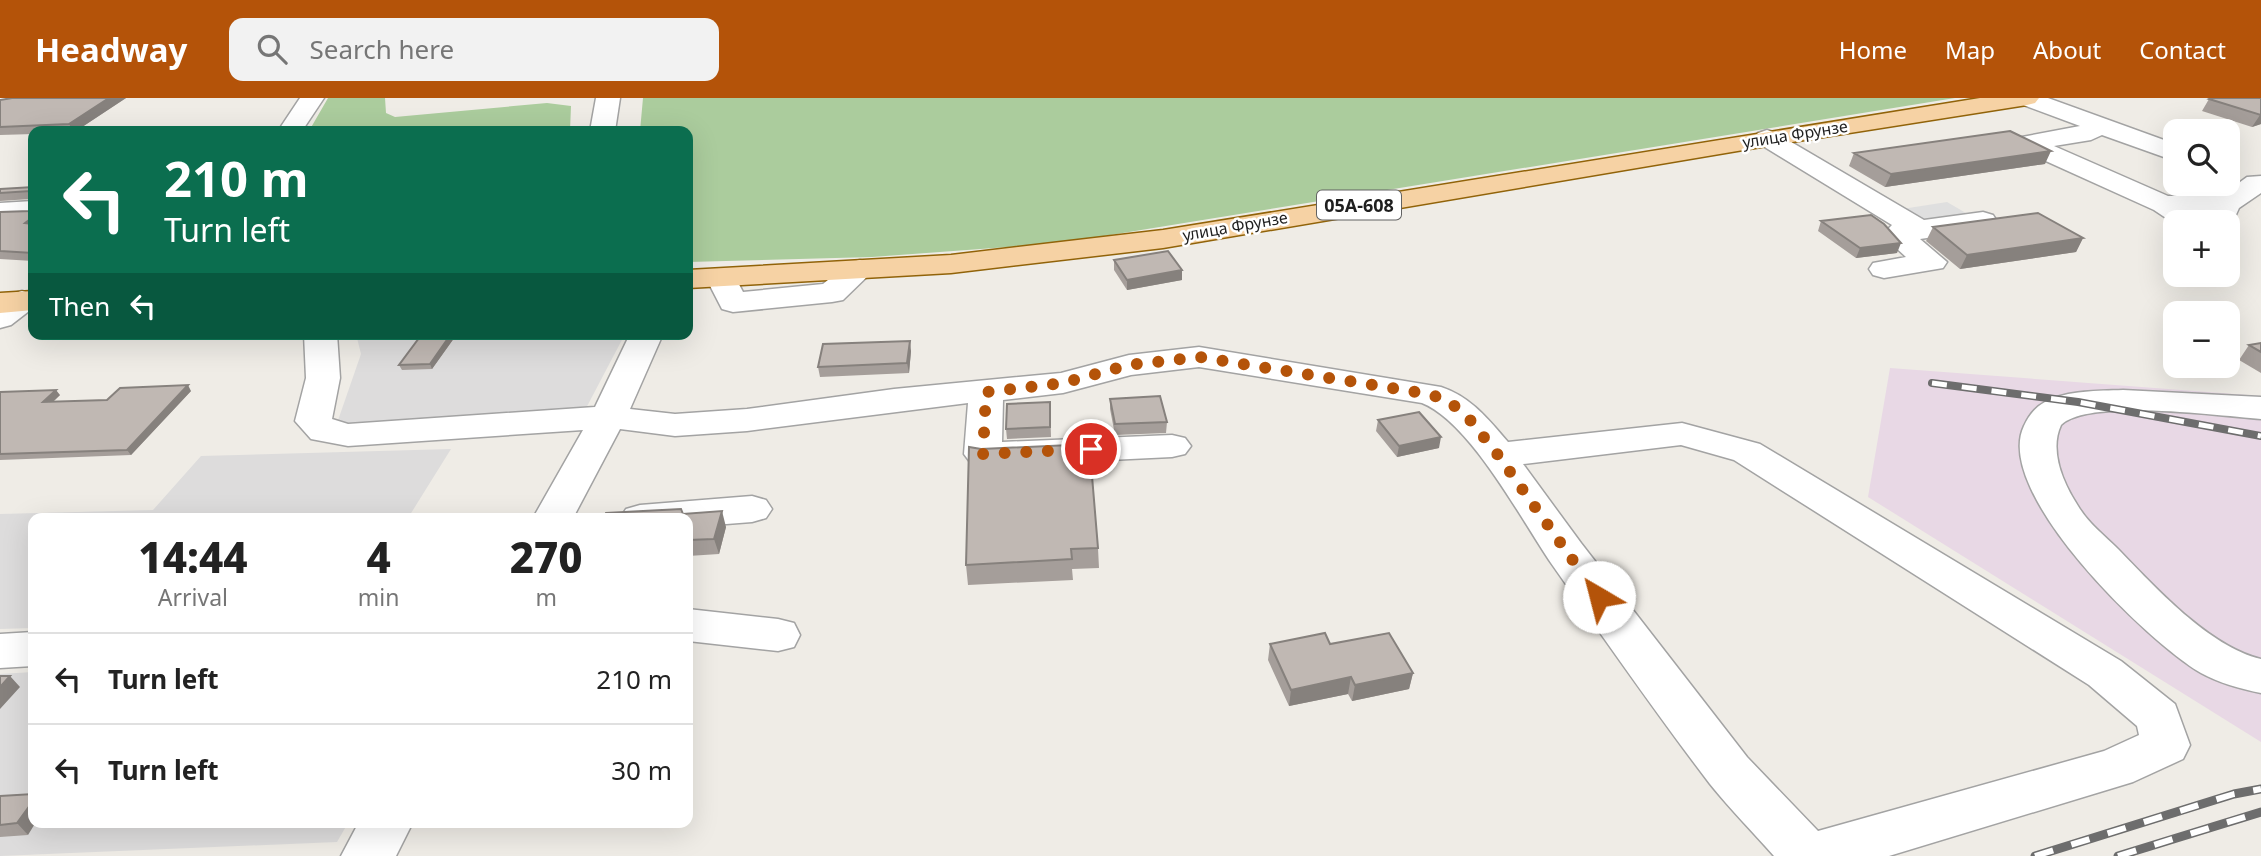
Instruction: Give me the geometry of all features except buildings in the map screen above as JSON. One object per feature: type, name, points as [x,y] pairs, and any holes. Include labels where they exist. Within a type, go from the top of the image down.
[{"type":"main road","name":"улица Фрунзе","points":[[860,269],[951,264],[1163,239],[1767,138],[2027,98]]},
{"type":"main road","points":[[693,279],[721,278]]},
{"type":"street","points":[[0,99],[15,98]]},
{"type":"street","points":[[293,126],[312,98]]},
{"type":"street","points":[[604,126],[608,98]]},
{"type":"street","points":[[2027,98],[2163,149]]},
{"type":"street","points":[[2091,132],[2031,142],[2037,148],[2173,210]]},
{"type":"street","points":[[1767,138],[1920,230]]},
{"type":"street","points":[[2240,177],[2259,184]]},
{"type":"street","points":[[2227,210],[2259,184]]},
{"type":"street","points":[[2164,204],[2203,210]]},
{"type":"street","points":[[0,211],[28,209]]},
{"type":"street","points":[[1884,269],[1932,262],[1897,235],[1900,232],[1983,221]]},
{"type":"street","points":[[721,278],[733,302],[831,293],[860,269]]},
{"type":"street","points":[[321,340],[326,363],[321,396],[313,421],[324,431],[348,435],[608,417],[675,425],[747,420],[894,400],[1063,383],[1129,365],[1199,357],[1429,394],[1448,401],[1467,416],[1729,771],[1810,856],[2115,768],[2166,745],[2158,717],[2105,673],[1747,452],[1682,435],[1498,455]]},
{"type":"street","points":[[556,513],[608,417],[644,340]]},
{"type":"street","points":[[986,392],[983,454],[1172,446]]},
{"type":"street","points":[[2261,408],[2107,400],[2074,402],[2056,410],[2042,422],[2037,443],[2041,471],[2066,520],[2139,597],[2214,659],[2261,676]]},
{"type":"street","points":[[693,514],[752,509]]},
{"type":"street","points":[[693,626],[778,635]]},
{"type":"street","points":[[0,652],[28,649]]},
{"type":"street","points":[[368,856],[384,828]]},
{"type":"shaded area","points":[[1947,202],[1971,216],[1924,223],[1902,209]]},
{"type":"shaded area","points":[[358,340],[622,340],[583,414],[335,429],[361,354]]},
{"type":"shaded area","points":[[1890,368],[2261,396],[2261,742],[1868,497]]},
{"type":"shaded area","points":[[451,449],[411,513],[38,513],[153,510],[201,456]]},
{"type":"shaded area","points":[[28,513],[28,628],[0,629],[0,514]]},
{"type":"shaded area","points":[[28,672],[28,828],[345,828],[337,842],[0,856],[0,674]]},
{"type":"green space","points":[[328,98],[385,98],[386,113],[395,117],[547,103],[571,106],[570,126],[312,126]]},
{"type":"green space","points":[[643,98],[1955,98],[1061,243],[872,257],[693,262],[693,126],[640,126]]},
{"type":"railway","points":[[1932,383],[2078,402],[2261,436]]},
{"type":"railway","points":[[2035,856],[2234,794],[2261,789]]},
{"type":"railway","points":[[2118,856],[2261,812]]},
{"type":"route","points":[[1091,449],[983,454],[986,392],[1063,383],[1129,365],[1199,357],[1429,394],[1448,401],[1467,416],[1599,597]]}]
